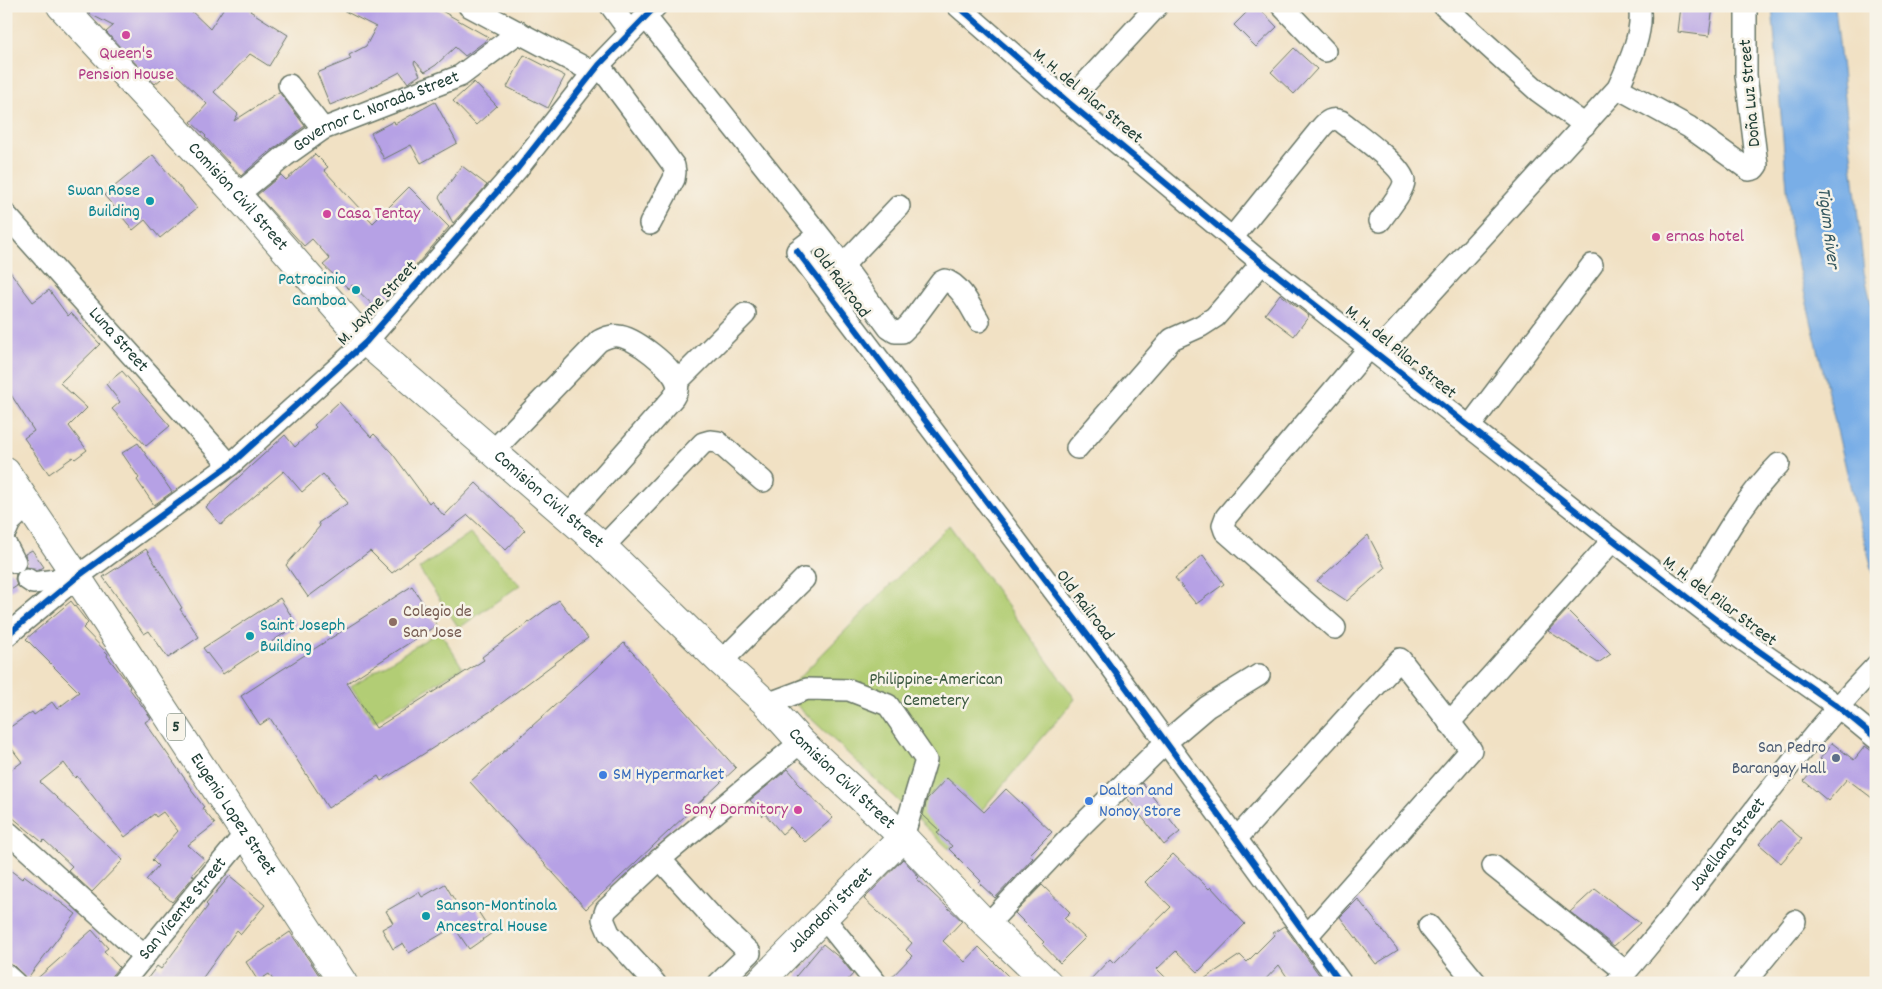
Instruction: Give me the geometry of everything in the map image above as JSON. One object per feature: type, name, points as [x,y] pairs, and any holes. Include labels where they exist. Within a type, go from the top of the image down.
[{"type":"main road","name":"Comision Civil Street","points":[[61,6],[237,195],[366,342],[494,451],[602,547],[767,704],[801,742],[903,837],[988,925],[1048,983]]},
{"type":"main road","name":"Eugenio Lopez Street","points":[[8,479],[75,573],[343,983]]},
{"type":"main road","name":"Jalandoni Street","points":[[759,983],[903,837]]},
{"type":"street","points":[[469,6],[596,68],[674,166],[674,179],[650,224]]},
{"type":"street","points":[[611,6],[630,32]]},
{"type":"street","name":"M. H. del Pilar Street","points":[[958,6],[1068,102],[1262,263],[1613,540],[1688,598],[1837,706],[1876,738]]},
{"type":"street","points":[[1068,102],[1156,6]]},
{"type":"street","points":[[1282,6],[1325,51]]},
{"type":"street","points":[[1444,6],[1538,91],[1585,125]]},
{"type":"street","points":[[1335,628],[1225,531],[1223,525],[1226,517],[1374,350],[1618,88],[1632,56],[1637,38],[1639,6]]},
{"type":"street","name":"Doña Luz Street","points":[[1618,88],[1689,127],[1748,170],[1754,169],[1757,165],[1746,75],[1746,6]]},
{"type":"street","points":[[650,11],[818,235],[843,265],[888,328],[895,332],[902,332],[941,282],[945,280],[952,282],[959,290],[980,321]]},
{"type":"street","name":"M. Jayme Street","points":[[75,573],[230,465],[366,342],[518,168],[596,68],[650,11]]},
{"type":"street","name":"Governor C. Norada Street","points":[[237,195],[323,129],[460,76],[519,32]]},
{"type":"street","points":[[289,85],[323,129]]},
{"type":"street","points":[[1232,238],[1321,128],[1328,121],[1336,119],[1341,120],[1388,158],[1403,178],[1404,183],[1401,191],[1380,220]]},
{"type":"street","points":[[843,265],[899,206]]},
{"type":"street","name":"Luna Street","points":[[6,215],[230,465]]},
{"type":"street","name":"Old Railroad","points":[[818,235],[797,251],[1098,649],[1341,983]]},
{"type":"street","points":[[1077,448],[1172,339],[1201,326],[1215,317],[1262,263]]},
{"type":"street","points":[[1469,426],[1592,265]]},
{"type":"street","points":[[677,382],[745,314]]},
{"type":"street","points":[[494,451],[599,341],[607,337],[618,336],[635,342],[652,353],[677,382],[678,389],[673,398],[568,516]]},
{"type":"street","points":[[602,547],[703,443],[710,441],[718,442],[763,481]]},
{"type":"street","points":[[1688,598],[1748,500],[1779,464]]},
{"type":"street","points":[[6,531],[10,522],[28,505]]},
{"type":"street","points":[[1449,723],[1613,540]]},
{"type":"street","points":[[16,562],[33,583],[56,580],[75,573]]},
{"type":"street","points":[[6,636],[75,573]]},
{"type":"street","points":[[721,662],[804,579]]},
{"type":"street","points":[[1236,838],[1400,659],[1471,750],[1307,936]]},
{"type":"street","name":"Javellana Street","points":[[1627,977],[1837,706],[1876,666]]},
{"type":"street","points":[[988,925],[1086,821],[1166,742],[1207,707],[1259,675]]},
{"type":"street","points":[[767,704],[807,689],[849,690],[888,705],[926,760],[903,837]]},
{"type":"street","points":[[655,983],[609,933],[603,919],[606,910],[660,859],[801,742]]},
{"type":"street","points":[[9,833],[144,956]]},
{"type":"street","name":"San Vicente Street","points":[[122,983],[245,834]]},
{"type":"street","points":[[660,859],[714,918],[750,953],[719,983]]},
{"type":"street","points":[[1493,866],[1627,977]]},
{"type":"street","points":[[823,917],[876,983]]},
{"type":"street","points":[[1744,983],[1794,921]]},
{"type":"street","points":[[1428,926],[1476,983]]},
{"type":"street","points":[[6,975],[15,983]]},
{"type":"green space","name":"Philippine-American Cemetery","points":[[949,525],[1075,699],[949,849],[784,693]]},
{"type":"green space","points":[[470,533],[520,585],[459,628],[419,569]]},
{"type":"green space","points":[[440,631],[462,667],[374,722],[351,686]]},
{"type":"water","name":"Tigum River","points":[[1772,6],[1835,6],[1864,272],[1876,324],[1876,583],[1854,502],[1791,236]]},
{"type":"building","points":[[83,6],[186,6],[210,29],[225,6],[253,6],[250,11],[288,35],[269,66],[250,54],[214,92],[238,114],[234,121],[279,92],[305,126],[265,155],[241,176],[191,122],[207,104],[172,70],[155,84],[106,32],[113,26],[90,14]]},
{"type":"building","points":[[335,6],[433,6],[488,37],[465,56],[455,47],[436,65],[425,72],[415,61],[414,63],[420,75],[408,83],[400,72],[362,92],[330,105],[317,73],[351,59],[349,55],[366,46],[376,27]]},
{"type":"building","points":[[1253,6],[1257,6],[1277,27],[1256,47],[1234,25]]},
{"type":"building","points":[[1681,6],[1713,7],[1709,36],[1678,32]]},
{"type":"building","points":[[1294,48],[1317,69],[1294,94],[1271,72]]},
{"type":"building","points":[[524,55],[565,76],[548,108],[507,87]]},
{"type":"building","points":[[474,82],[497,106],[476,125],[453,101]]},
{"type":"building","points":[[435,102],[457,143],[421,163],[411,145],[384,159],[371,133],[394,121],[395,124]]},
{"type":"building","points":[[315,154],[328,167],[324,170],[373,223],[409,187],[449,227],[378,310],[352,285],[349,289],[323,265],[330,259],[312,239],[304,246],[257,195],[281,175],[286,180]]},
{"type":"building","name":"Swan Rose Building","points":[[153,155],[197,208],[160,238],[145,220],[133,230],[104,195]]},
{"type":"building","points":[[462,166],[487,185],[453,223],[439,197]]},
{"type":"building","points":[[6,266],[33,302],[49,290],[68,316],[71,313],[100,344],[60,383],[87,408],[69,426],[87,450],[75,459],[73,457],[49,474],[24,438],[34,431],[6,387]]},
{"type":"building","points":[[1280,294],[1309,316],[1294,336],[1265,314]]},
{"type":"building","points":[[122,371],[170,426],[146,446],[112,409],[120,402],[106,384]]},
{"type":"building","points":[[339,402],[371,437],[374,434],[392,453],[429,503],[431,501],[444,516],[476,483],[525,530],[506,550],[468,515],[392,573],[370,551],[308,597],[286,565],[320,526],[318,523],[348,503],[323,474],[302,492],[284,471],[221,525],[206,507],[285,435],[295,447],[316,427],[314,425]]},
{"type":"building","points":[[138,443],[172,492],[154,505],[122,453]]},
{"type":"building","points":[[1368,535],[1385,568],[1347,601],[1317,581]]},
{"type":"building","points":[[146,549],[182,608],[180,609],[199,637],[168,658],[149,631],[144,634],[103,577]]},
{"type":"building","points":[[32,550],[44,567],[40,569],[26,567],[25,554]]},
{"type":"building","points":[[1203,555],[1224,584],[1196,604],[1175,578]]},
{"type":"building","points":[[6,570],[16,574],[17,586],[6,593]]},
{"type":"building","points":[[412,586],[437,625],[347,683],[376,728],[484,660],[482,657],[559,600],[588,638],[491,711],[381,781],[378,776],[328,808],[270,718],[260,725],[241,696]]},
{"type":"building","name":"Saint Joseph Building","points":[[280,598],[297,625],[223,674],[203,648]]},
{"type":"building","points":[[71,601],[88,623],[83,628],[108,654],[107,656],[127,682],[129,688],[151,718],[145,722],[204,807],[202,808],[215,824],[188,845],[205,860],[172,902],[146,880],[158,866],[152,860],[178,831],[163,812],[156,817],[154,814],[125,837],[77,776],[75,778],[64,763],[40,782],[123,860],[92,892],[68,870],[72,866],[44,840],[42,842],[6,812],[6,774],[22,762],[6,741],[6,730],[32,712],[34,715],[52,702],[57,709],[79,692],[26,639]]},
{"type":"building","points":[[1567,610],[1611,654],[1598,663],[1548,631]]},
{"type":"building","name":"SM Hypermarket","points":[[624,643],[736,768],[586,909],[470,782]]},
{"type":"building","points":[[1832,743],[1854,760],[1865,746],[1876,754],[1876,801],[1847,779],[1828,801],[1804,781],[1822,760],[1820,759]]},
{"type":"building","points":[[788,769],[798,781],[797,783],[833,818],[805,842],[790,827],[782,834],[750,800]]},
{"type":"building","points":[[947,778],[984,812],[1006,789],[1052,832],[1029,855],[1033,858],[995,898],[949,849],[952,846],[937,833],[940,831],[923,815],[927,799]]},
{"type":"building","points":[[1142,783],[1180,832],[1164,845],[1127,798]]},
{"type":"building","points":[[1780,820],[1802,839],[1781,863],[1759,844]]},
{"type":"building","points":[[1173,854],[1209,889],[1211,887],[1245,924],[1198,972],[1176,951],[1157,969],[1171,983],[1087,983],[1110,959],[1114,963],[1171,907],[1145,882]]},
{"type":"building","points":[[903,859],[919,877],[917,879],[962,921],[943,941],[965,962],[979,947],[1015,983],[888,983],[912,956],[906,950],[912,943],[864,899]]},
{"type":"building","points":[[6,867],[22,879],[25,876],[76,914],[27,979],[14,966],[6,963]]},
{"type":"building","points":[[230,876],[265,905],[241,934],[237,930],[199,983],[144,983],[157,966],[161,969],[208,906],[206,904]]},
{"type":"building","name":"Sanson-Montinola Ancestral House","points":[[445,884],[462,913],[474,905],[492,933],[469,949],[454,927],[409,953],[403,943],[393,949],[382,929],[393,923],[386,911],[419,892],[422,897]]},
{"type":"building","points":[[1042,885],[1070,912],[1064,918],[1085,938],[1060,963],[1042,944],[1044,942],[1015,913]]},
{"type":"building","points":[[1595,889],[1640,923],[1614,946],[1570,912]]},
{"type":"building","points":[[1358,899],[1398,950],[1376,964],[1340,917]]},
{"type":"building","points":[[1284,926],[1325,983],[1291,983],[1279,965],[1262,983],[1198,983],[1240,955],[1247,962],[1274,935],[1273,933]]},
{"type":"building","points":[[92,930],[108,948],[104,951],[119,967],[112,975],[110,983],[32,983]]},
{"type":"building","points":[[290,932],[324,983],[275,983],[269,974],[258,981],[246,962]]},
{"type":"building","points":[[823,944],[841,959],[853,974],[845,983],[803,983],[796,976]]},
{"type":"cycle path","points":[[6,636],[77,577],[230,465],[366,342],[518,168],[599,65],[656,6]]},
{"type":"cycle path","points":[[958,6],[1068,102],[1262,263],[1613,540],[1732,632],[1837,706],[1876,738]]},
{"type":"cycle path","points":[[797,251],[1104,657],[1341,983]]},
{"type":"place","name":"Queen's Pension House","points":[[126,35]]},
{"type":"place","name":"Swan Rose Building","points":[[150,201]]},
{"type":"place","name":"Casa Tentay","points":[[327,214]]},
{"type":"place","name":"ernas hotel","points":[[1656,237]]},
{"type":"place","name":"Patrocinio Gamboa","points":[[356,290]]},
{"type":"place","name":"Colegio de San Jose","points":[[393,622]]},
{"type":"place","name":"Saint Joseph Building","points":[[250,636]]},
{"type":"place","name":"San Pedro Barangay Hall","points":[[1836,758]]},
{"type":"place","name":"SM Hypermarket","points":[[603,775]]},
{"type":"place","name":"Dalton and Nonoy Store","points":[[1089,801]]},
{"type":"place","name":"Sony Dormitory","points":[[798,810]]},
{"type":"place","name":"Sanson-Montinola Ancestral House","points":[[426,916]]}]
